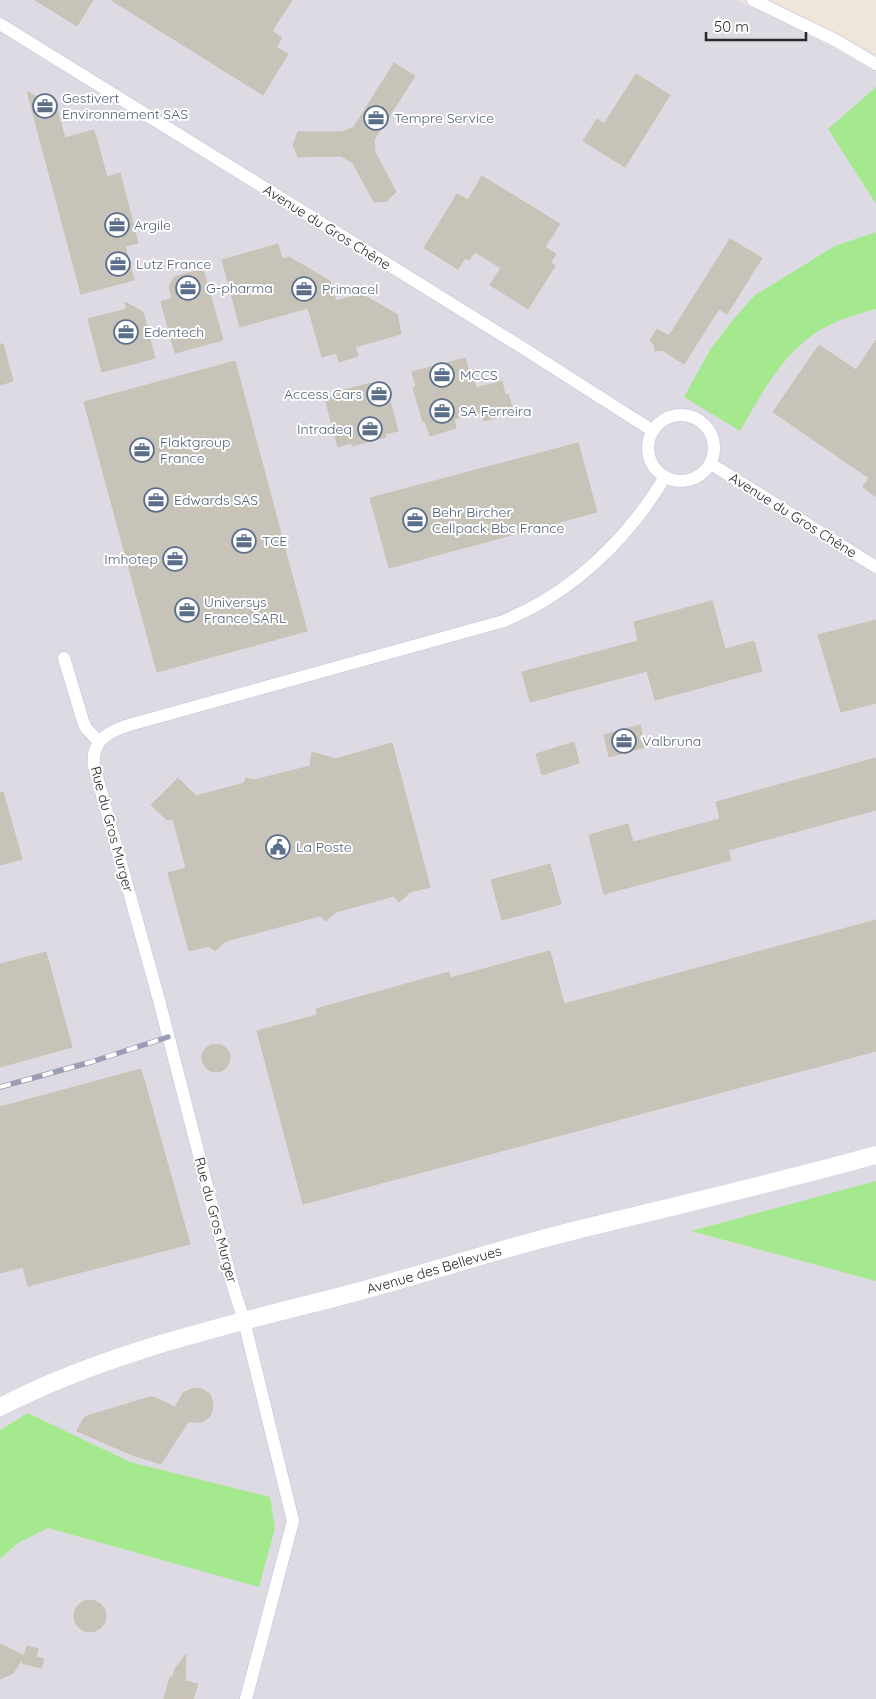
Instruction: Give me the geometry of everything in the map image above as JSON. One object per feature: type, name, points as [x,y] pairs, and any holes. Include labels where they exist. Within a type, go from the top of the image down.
[{"type":"street","points":[[754,0],[837,41],[876,64]]},
{"type":"street","name":"Avenue du Gros Chêne","points":[[0,24],[653,431]]},
{"type":"street","points":[[678,415],[686,415],[700,421],[710,432],[713,440],[714,455],[711,464],[702,474],[688,480],[673,480],[665,477],[656,468],[650,456],[649,443],[653,431],[664,420],[678,415]]},
{"type":"street","name":"Avenue du Gros Chêne","points":[[711,464],[876,567]]},
{"type":"street","points":[[64,658],[82,721],[99,742],[112,732],[129,725],[504,621],[543,602],[593,565],[627,531],[665,477]]},
{"type":"street","name":"Rue du Gros Murger","points":[[99,742],[93,756],[94,766],[159,1000],[232,1282],[244,1321],[293,1521],[246,1699]]},
{"type":"street","name":"Avenue des Bellevues","points":[[0,1407],[27,1393],[82,1370],[151,1347],[571,1232],[808,1174],[876,1155]]},
{"type":"shaded area","points":[[0,0],[737,0],[828,45],[876,72],[876,1699],[0,1699]]},
{"type":"green space","points":[[876,87],[876,204],[828,129]]},
{"type":"green space","points":[[876,232],[876,309],[837,322],[816,332],[802,343],[778,370],[740,431],[684,397],[710,350],[755,295],[835,246]]},
{"type":"green space","points":[[876,1181],[876,1281],[691,1231]]},
{"type":"green space","points":[[28,1413],[130,1462],[270,1497],[275,1528],[259,1587],[48,1528],[18,1543],[0,1559],[0,1430]]},
{"type":"building","points":[[35,0],[93,0],[77,26]]},
{"type":"building","points":[[111,0],[292,0],[272,31],[282,38],[276,47],[288,54],[263,95]]},
{"type":"building","points":[[394,63],[415,76],[374,140],[375,152],[396,192],[387,201],[374,202],[353,163],[341,156],[298,157],[293,145],[298,132],[342,132],[354,127]]},
{"type":"building","points":[[636,74],[670,95],[625,167],[583,141],[597,119],[604,124]]},
{"type":"building","points":[[27,91],[57,110],[65,138],[94,130],[107,177],[120,173],[138,243],[125,246],[134,280],[81,294]]},
{"type":"building","points":[[482,176],[560,224],[545,247],[556,254],[551,262],[555,266],[528,309],[490,285],[501,268],[475,252],[469,260],[465,258],[458,269],[424,248],[457,194],[468,200]]},
{"type":"building","points":[[730,239],[762,258],[727,314],[719,309],[684,364],[662,350],[655,351],[654,344],[650,341],[657,329],[669,336]]},
{"type":"building","points":[[278,244],[282,259],[289,257],[330,281],[336,301],[361,294],[397,314],[401,334],[355,347],[358,356],[339,362],[336,353],[322,357],[308,308],[240,327],[222,260]]},
{"type":"building","points":[[203,269],[223,340],[175,353],[161,302],[172,298],[169,287],[174,277]]},
{"type":"building","points":[[125,302],[143,312],[155,358],[102,372],[88,319],[127,309]]},
{"type":"building","points":[[876,340],[876,497],[863,487],[869,478],[773,412],[819,345],[856,370]]},
{"type":"building","points":[[0,344],[3,344],[13,381],[0,385]]},
{"type":"building","points":[[465,358],[469,371],[471,370],[476,388],[502,381],[505,395],[508,394],[514,413],[484,421],[481,412],[454,419],[456,428],[430,436],[425,421],[423,422],[413,388],[416,387],[412,372]]},
{"type":"building","points":[[235,361],[307,631],[157,672],[84,402]]},
{"type":"building","points":[[385,382],[398,431],[385,434],[386,437],[352,446],[351,443],[338,447],[325,399],[338,395],[337,392],[371,383],[372,386]]},
{"type":"building","points":[[578,443],[597,512],[389,568],[370,498]]},
{"type":"building","points":[[712,601],[725,649],[754,641],[762,671],[655,700],[647,671],[530,702],[522,672],[638,641],[634,622]]},
{"type":"building","points":[[876,620],[876,703],[841,712],[818,635]]},
{"type":"building","points":[[640,725],[645,747],[609,757],[604,735]]},
{"type":"building","points":[[574,742],[579,763],[542,775],[536,754]]},
{"type":"building","points":[[392,743],[430,887],[410,892],[399,902],[394,896],[336,912],[326,921],[320,916],[226,941],[215,951],[209,946],[189,951],[168,873],[186,868],[173,819],[167,820],[151,805],[178,778],[196,796],[244,783],[246,778],[254,780],[310,766],[312,752],[335,759]]},
{"type":"building","points":[[876,758],[876,810],[728,850],[731,860],[604,894],[589,835],[628,824],[633,842],[720,819],[716,802]]},
{"type":"building","points":[[3,792],[22,859],[0,865],[0,793]]},
{"type":"building","points":[[550,864],[561,904],[502,920],[491,880]]},
{"type":"building","points":[[876,920],[876,1051],[303,1204],[257,1031],[317,1015],[316,1009],[449,972],[450,978],[550,951],[564,1004]]},
{"type":"building","points":[[46,952],[72,1047],[0,1067],[0,964]]},
{"type":"building","points":[[216,1044],[226,1048],[230,1058],[226,1068],[216,1072],[206,1068],[202,1058],[206,1048]]},
{"type":"building","points":[[141,1069],[190,1244],[28,1286],[23,1267],[0,1273],[0,1107]]},
{"type":"building","points":[[194,1388],[202,1389],[210,1394],[213,1403],[212,1412],[202,1422],[188,1422],[161,1464],[132,1455],[77,1431],[83,1419],[87,1416],[150,1397],[175,1407],[183,1393]]},
{"type":"building","points":[[90,1600],[96,1601],[101,1605],[105,1610],[105,1622],[101,1627],[96,1631],[90,1632],[84,1631],[79,1627],[75,1622],[74,1616],[75,1610],[79,1605],[84,1601]]},
{"type":"building","points":[[0,1644],[24,1656],[27,1646],[38,1649],[36,1657],[44,1659],[41,1668],[22,1663],[24,1657],[13,1673],[0,1679]]},
{"type":"building","points":[[186,1654],[185,1681],[198,1684],[193,1699],[164,1699],[170,1677],[173,1677],[175,1669]]},
{"type":"railway","points":[[0,1087],[91,1062],[168,1037]]},
{"type":"place","name":"Gestivert Environnement SAS","points":[[45,106]]},
{"type":"place","name":"Tempre Service","points":[[376,118]]},
{"type":"place","name":"Argile","points":[[117,225]]},
{"type":"place","name":"Lutz France","points":[[118,264]]},
{"type":"place","name":"G-pharma","points":[[188,288]]},
{"type":"place","name":"Primacel","points":[[304,289]]},
{"type":"place","name":"Edentech","points":[[126,332]]},
{"type":"place","name":"MCCS","points":[[442,375]]},
{"type":"place","name":"Access Cars","points":[[379,394]]},
{"type":"place","name":"SA Ferreira","points":[[442,411]]},
{"type":"place","name":"Intradeq","points":[[370,429]]},
{"type":"place","name":"Flaktgroup France","points":[[142,450]]},
{"type":"place","name":"Edwards SAS","points":[[156,500]]},
{"type":"place","name":"Behr Bircher Cellpack Bbc France","points":[[415,520]]},
{"type":"place","name":"TCE","points":[[244,541]]},
{"type":"place","name":"Imhotep","points":[[175,559]]},
{"type":"place","name":"Universys France SARL","points":[[187,610]]},
{"type":"place","name":"Valbruna","points":[[624,741]]},
{"type":"place","name":"La Poste","points":[[278,847]]}]
